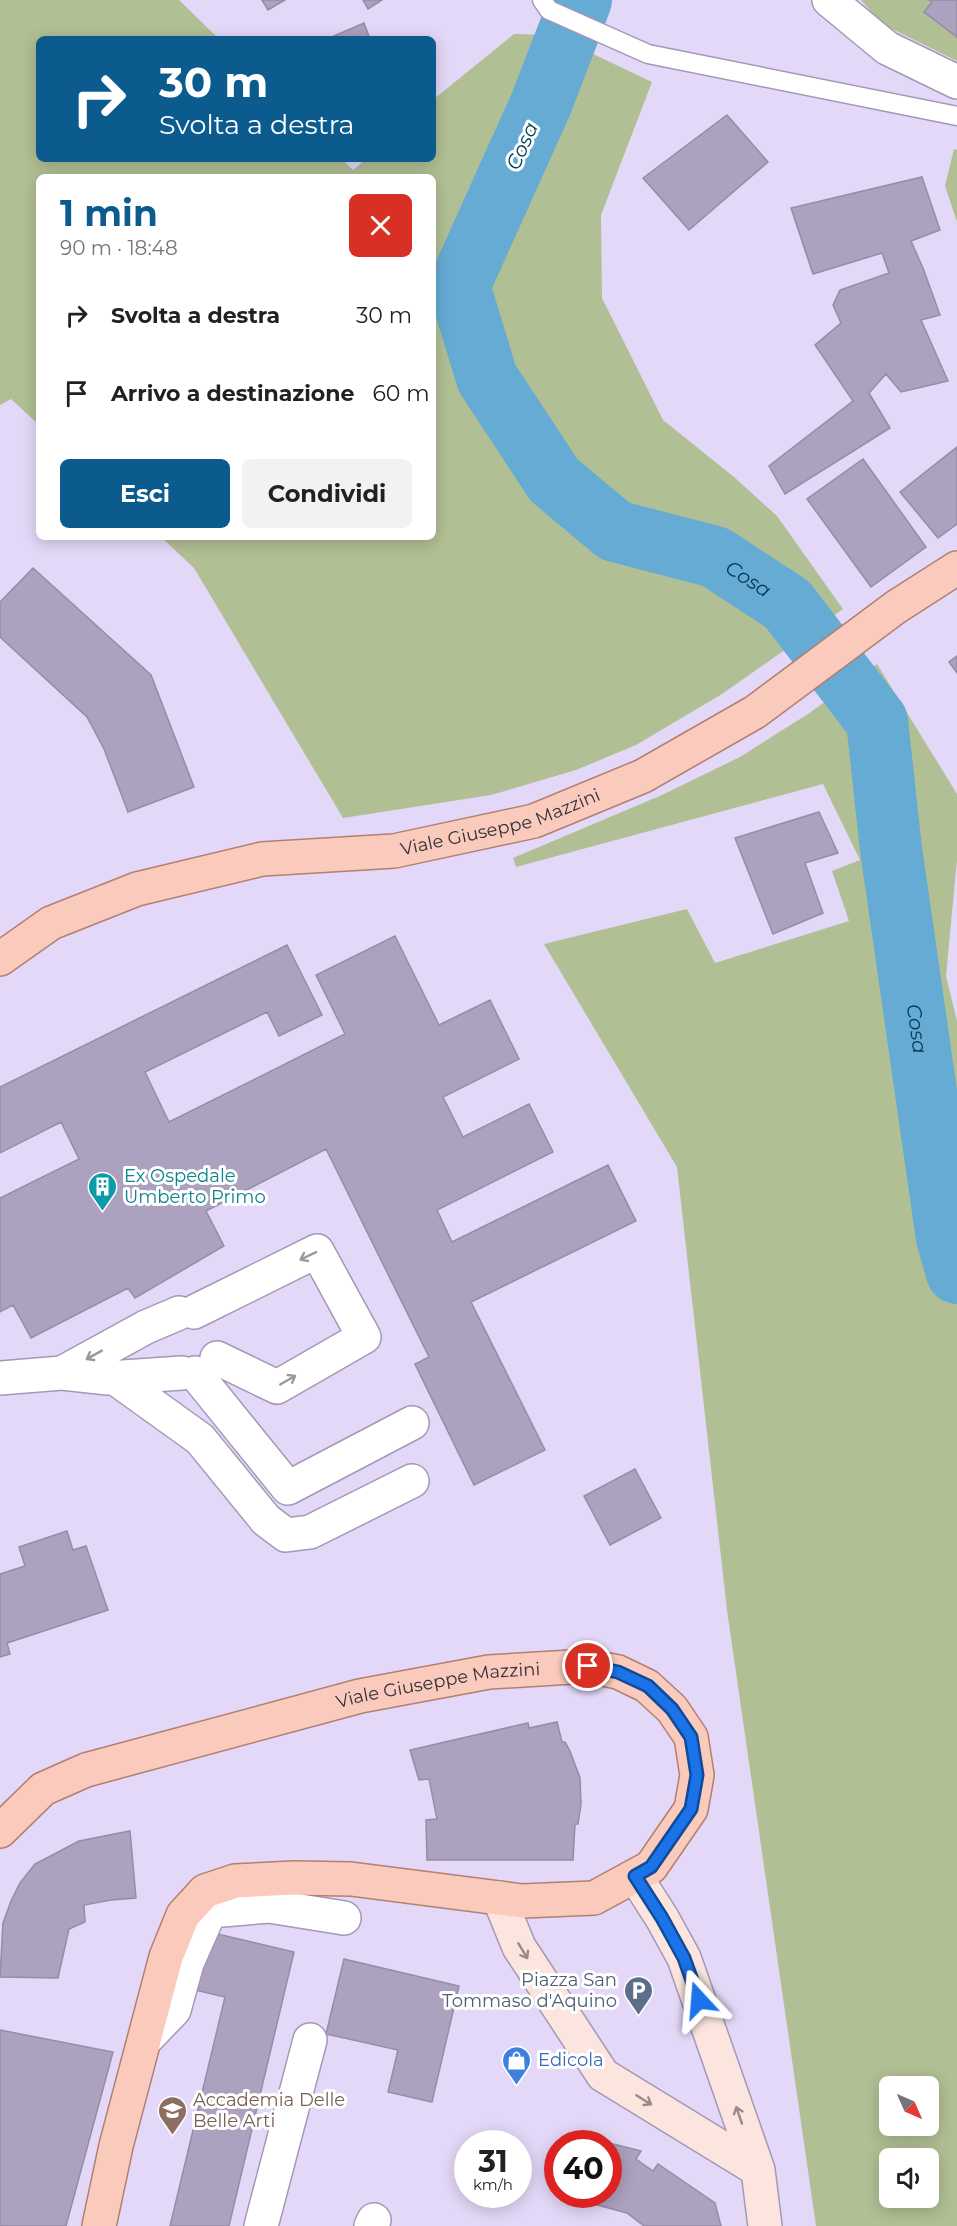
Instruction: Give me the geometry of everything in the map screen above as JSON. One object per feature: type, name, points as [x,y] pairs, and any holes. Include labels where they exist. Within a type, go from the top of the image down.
[{"type":"main road","name":"Viale Giuseppe Mazzini","points":[[0,959],[51,923],[137,889],[262,860],[394,851],[534,821],[643,776],[755,712],[896,607],[957,568]]},
{"type":"main road","name":"Viale Giuseppe Mazzini","points":[[0,1832],[43,1789],[86,1770],[360,1696],[489,1672],[588,1666],[618,1672],[648,1686],[672,1709],[691,1737],[697,1775],[691,1809],[651,1867],[594,1898],[522,1901],[397,1884],[294,1878],[235,1881],[205,1891],[183,1916],[154,2000],[116,2146],[99,2226]]},
{"type":"street","points":[[829,0],[887,48],[957,82]]},
{"type":"street","points":[[0,1378],[62,1373],[115,1378],[198,1368],[221,1348],[221,1338],[212,1320],[204,1314],[187,1312],[164,1326],[159,1344],[166,1362],[198,1368],[277,1387],[364,1337],[317,1251],[187,1312],[146,1327],[62,1373]]},
{"type":"street","points":[[198,1368],[288,1488],[412,1423]]},
{"type":"street","points":[[115,1378],[200,1439],[266,1520],[286,1535],[310,1532],[412,1481]]},
{"type":"street","points":[[635,1876],[684,1958],[758,2170],[765,2226]]},
{"type":"street","points":[[499,1898],[519,1947],[603,2074],[758,2170]]},
{"type":"street","name":"Viale Giuseppe Mazzini","points":[[145,2040],[174,2010],[187,1963],[210,1911],[269,1906],[344,1918]]},
{"type":"street","points":[[261,2226],[310,2040]]},
{"type":"lane","points":[[546,5],[588,28],[648,54],[957,116]]},
{"type":"green space","points":[[0,0],[179,0],[216,36],[36,36],[36,162],[345,162],[353,170],[362,162],[436,162],[436,97],[514,34],[553,35],[652,82],[601,215],[602,298],[663,420],[734,477],[777,516],[843,609],[722,694],[636,745],[576,770],[491,795],[343,818],[194,568],[164,540],[436,540],[436,174],[36,174],[36,422],[11,399],[0,405]]},
{"type":"green space","points":[[861,0],[957,0],[957,61],[882,24]]},
{"type":"green space","points":[[954,149],[957,150],[957,222],[945,186]]},
{"type":"green space","points":[[877,664],[957,794],[957,860],[946,976],[957,1021],[957,2226],[816,2226],[727,1610],[677,1167],[544,944],[687,909],[715,963],[849,921],[832,871],[860,860],[823,784],[516,867],[513,858],[662,795],[740,757],[808,714]]},
{"type":"building","points":[[262,0],[285,0],[268,10]]},
{"type":"building","points":[[363,0],[382,0],[368,9]]},
{"type":"building","points":[[929,0],[957,0],[957,37],[924,12],[932,2]]},
{"type":"building","points":[[364,23],[369,36],[334,36]]},
{"type":"building","points":[[727,115],[768,162],[689,230],[643,178]]},
{"type":"building","points":[[922,177],[940,230],[911,241],[940,315],[921,320],[948,381],[901,392],[886,374],[869,393],[890,428],[785,494],[769,466],[853,401],[815,345],[841,323],[833,305],[840,290],[889,273],[882,253],[813,274],[791,208]]},
{"type":"building","points":[[957,447],[957,524],[938,538],[900,492]]},
{"type":"building","points":[[863,459],[926,547],[871,587],[807,499]]},
{"type":"building","points":[[33,568],[151,675],[194,787],[128,812],[104,749],[87,717],[0,637],[0,602]]},
{"type":"building","points":[[957,656],[957,673],[949,662]]},
{"type":"building","points":[[819,812],[838,853],[805,863],[823,913],[773,934],[735,838]]},
{"type":"building","name":"Ex Ospedale Umberto Primo","points":[[395,936],[439,1025],[490,1000],[519,1059],[443,1097],[463,1137],[529,1104],[553,1152],[437,1210],[452,1242],[608,1165],[636,1221],[471,1302],[545,1450],[474,1485],[415,1364],[429,1357],[326,1149],[206,1211],[224,1246],[135,1298],[128,1288],[31,1338],[13,1305],[0,1312],[0,1198],[79,1159],[61,1122],[0,1153],[0,1087],[287,945],[322,1015],[279,1036],[267,1012],[145,1072],[169,1122],[345,1034],[316,975]]},
{"type":"building","points":[[635,1469],[661,1518],[610,1545],[584,1496]]},
{"type":"building","points":[[67,1531],[73,1550],[86,1546],[108,1610],[7,1643],[10,1654],[0,1657],[0,1574],[25,1566],[19,1547]]},
{"type":"building","points":[[557,1722],[562,1742],[565,1742],[570,1751],[580,1778],[581,1804],[578,1824],[575,1824],[573,1860],[427,1860],[426,1820],[437,1819],[429,1779],[419,1780],[410,1750],[528,1723],[529,1728]]},
{"type":"building","points":[[130,1831],[136,1898],[84,1905],[85,1922],[69,1929],[58,1978],[0,1977],[3,1923],[20,1883],[35,1864],[79,1841]]},
{"type":"building","points":[[209,1932],[294,1952],[229,2226],[170,2226],[225,1997],[195,1990]]},
{"type":"building","points":[[344,1959],[459,1986],[432,2102],[388,2092],[398,2050],[326,2034]]},
{"type":"building","points":[[0,2030],[113,2052],[66,2226],[0,2226]]},
{"type":"building","points":[[622,2146],[641,2151],[636,2159],[653,2171],[658,2164],[715,2203],[721,2226],[644,2226],[627,2213],[609,2208],[622,2208]]},
{"type":"waterway","name":"Cosa","points":[[581,0],[541,104],[459,286],[487,378],[554,480],[615,531],[715,557],[787,604],[877,721],[891,849],[947,1238],[957,1273]]},
{"type":"place","name":"Ex Ospedale Umberto Primo","points":[[103,1212]]},
{"type":"place","name":"Piazza San Tommaso d'Aquino","points":[[638,2016]]},
{"type":"place","name":"Edicola","points":[[517,2086]]},
{"type":"place","name":"Accademia Delle Belle Arti","points":[[172,2136]]},
{"type":"route","points":[[588,1666],[618,1672],[648,1686],[672,1709],[691,1737],[697,1775],[691,1809],[651,1867],[635,1876],[684,1958],[699,2000]]}]
